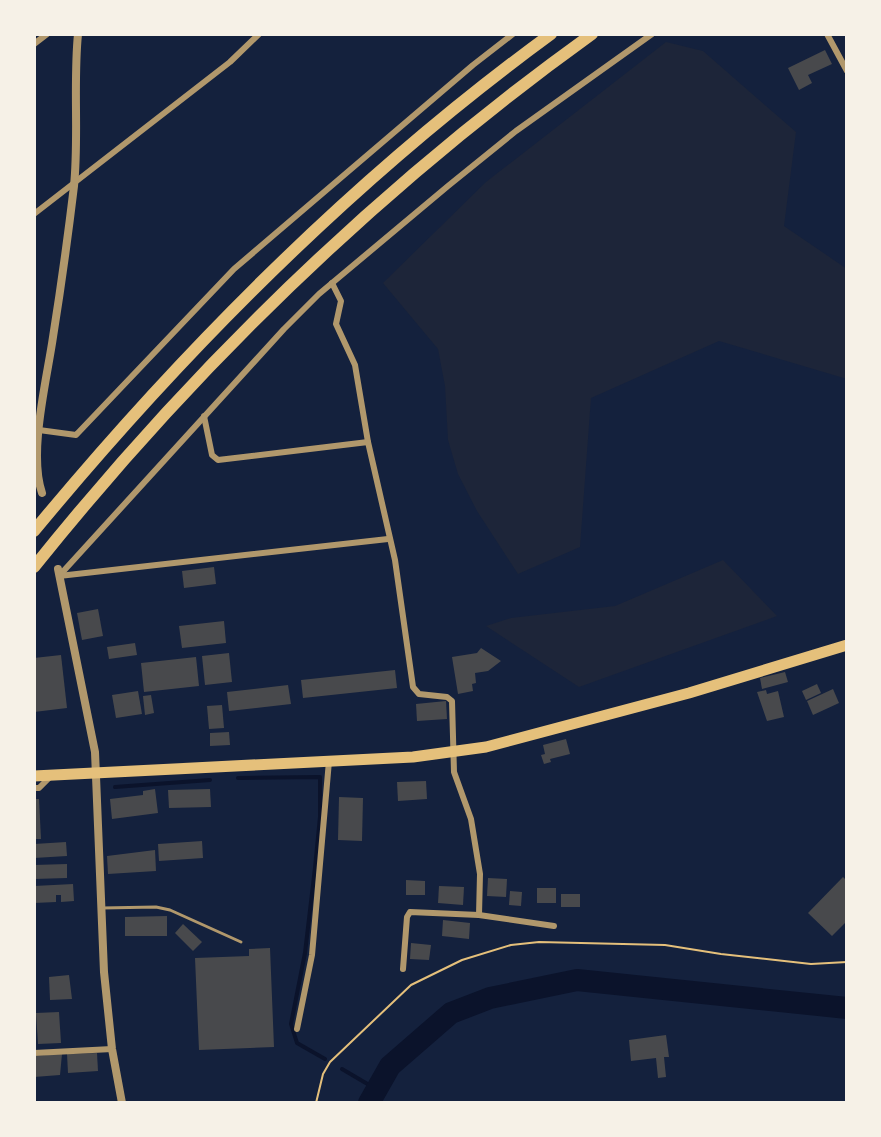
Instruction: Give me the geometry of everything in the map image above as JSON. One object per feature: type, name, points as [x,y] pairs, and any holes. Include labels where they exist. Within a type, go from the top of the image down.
[{"type":"highway","points":[[34,531],[72,485],[252,291],[422,134],[551,34]]},
{"type":"highway","points":[[34,567],[144,436],[269,304],[439,151],[529,79],[592,34]]},
{"type":"highway","points":[[34,776],[329,761],[486,747],[704,689],[847,645]]},
{"type":"street","points":[[34,44],[47,34]]},
{"type":"street","points":[[38,489],[39,430],[74,182],[74,73],[78,34]]},
{"type":"street","points":[[34,214],[230,62],[259,34]]},
{"type":"street","points":[[39,430],[76,435],[234,269],[513,34]]},
{"type":"street","points":[[58,572],[284,329],[332,283],[516,131],[652,34]]},
{"type":"street","points":[[827,34],[847,71]]},
{"type":"street","points":[[332,283],[341,301],[336,324],[355,365],[368,442],[395,560],[413,687],[419,694],[447,697],[452,701],[454,772],[471,819],[478,860],[479,915]]},
{"type":"street","points":[[204,416],[212,455],[218,460],[368,442]]},
{"type":"street","points":[[58,572],[388,539]]},
{"type":"street","points":[[58,572],[95,752],[104,972],[112,1049],[122,1103]]},
{"type":"street","points":[[297,1029],[312,955],[329,761]]},
{"type":"street","points":[[34,788],[39,788],[52,775]]},
{"type":"street","points":[[403,969],[410,912],[479,915],[554,926]]},
{"type":"street","points":[[34,1053],[112,1049]]},
{"type":"lane","points":[[102,908],[156,907],[170,910],[241,942]]},
{"type":"path","points":[[316,1103],[323,1074],[330,1062],[411,985],[462,960],[511,945],[539,942],[665,945],[811,964],[847,962]]},
{"type":"shaded area","points":[[666,42],[703,51],[796,132],[784,226],[847,269],[847,379],[719,341],[591,398],[580,547],[518,574],[477,511],[458,474],[448,440],[445,386],[438,349],[383,283],[486,182]]},
{"type":"shaded area","points":[[723,560],[777,616],[579,687],[486,626],[511,618],[615,606]]},
{"type":"building","points":[[825,50],[832,64],[808,75],[812,83],[799,90],[788,68]]},
{"type":"building","points":[[214,567],[216,584],[184,588],[182,571]]},
{"type":"building","points":[[98,609],[103,636],[82,640],[77,613]]},
{"type":"building","points":[[224,621],[226,643],[182,648],[179,626]]},
{"type":"building","points":[[135,643],[137,655],[109,659],[107,647]]},
{"type":"building","points":[[481,648],[501,661],[488,671],[475,673],[473,691],[458,694],[452,657],[477,653]]},
{"type":"building","points":[[229,653],[232,682],[205,685],[202,656]]},
{"type":"building","points":[[61,655],[67,708],[34,712],[34,658]]},
{"type":"building","points":[[196,657],[199,686],[144,692],[141,663]]},
{"type":"building","points":[[395,670],[397,688],[303,698],[301,680]]},
{"type":"building","points":[[785,672],[788,682],[762,689],[760,678]]},
{"type":"building","points":[[817,684],[821,693],[806,700],[802,691]]},
{"type":"building","points":[[288,685],[291,704],[229,711],[227,692]]},
{"type":"building","points":[[833,689],[839,703],[813,715],[807,701]]},
{"type":"building","points":[[766,690],[767,694],[778,691],[784,717],[767,721],[757,692]]},
{"type":"building","points":[[138,691],[142,714],[116,718],[112,695]]},
{"type":"building","points":[[151,695],[154,713],[145,715],[143,696]]},
{"type":"building","points":[[446,701],[447,719],[417,721],[416,704]]},
{"type":"building","points":[[222,705],[224,728],[209,729],[207,706]]},
{"type":"building","points":[[229,732],[230,745],[210,746],[210,733]]},
{"type":"building","points":[[566,739],[570,754],[550,759],[551,762],[544,764],[541,755],[545,754],[543,745]]},
{"type":"building","points":[[426,781],[427,799],[398,801],[397,782]]},
{"type":"building","points":[[155,789],[158,813],[112,819],[110,799],[143,795],[143,791]]},
{"type":"building","points":[[210,789],[211,807],[169,808],[168,790]]},
{"type":"building","points":[[339,797],[363,798],[362,841],[338,840]]},
{"type":"building","points":[[34,799],[39,799],[41,839],[34,839]]},
{"type":"building","points":[[202,841],[203,858],[159,861],[158,844]]},
{"type":"building","points":[[66,842],[67,856],[34,858],[34,844]]},
{"type":"building","points":[[155,850],[156,871],[108,874],[107,856]]},
{"type":"building","points":[[67,864],[67,878],[34,879],[34,865]]},
{"type":"building","points":[[843,877],[847,881],[847,921],[832,936],[808,913]]},
{"type":"building","points":[[488,878],[507,879],[506,897],[487,896]]},
{"type":"building","points":[[406,880],[425,881],[425,895],[406,895]]},
{"type":"building","points":[[73,884],[74,901],[61,902],[61,895],[56,895],[56,902],[34,903],[34,886]]},
{"type":"building","points":[[439,886],[464,887],[463,905],[438,903]]},
{"type":"building","points":[[537,888],[556,888],[556,903],[537,903]]},
{"type":"building","points":[[510,891],[522,892],[521,906],[509,905]]},
{"type":"building","points":[[561,894],[580,894],[580,907],[561,907]]},
{"type":"building","points":[[167,916],[167,936],[125,936],[125,917]]},
{"type":"building","points":[[443,920],[470,923],[469,939],[442,936]]},
{"type":"building","points":[[183,924],[202,942],[193,951],[175,933]]},
{"type":"building","points":[[411,943],[431,945],[429,960],[410,959]]},
{"type":"building","points":[[270,948],[274,1047],[199,1050],[195,958],[249,956],[249,949]]},
{"type":"building","points":[[69,975],[72,999],[50,1000],[49,977]]},
{"type":"building","points":[[59,1012],[61,1043],[38,1044],[36,1013]]},
{"type":"building","points":[[666,1035],[669,1057],[664,1057],[666,1077],[658,1078],[656,1058],[631,1061],[629,1040]]},
{"type":"building","points":[[97,1053],[98,1071],[68,1073],[67,1054]]},
{"type":"building","points":[[62,1054],[60,1075],[34,1077],[34,1056]]},
{"type":"waterway","points":[[238,778],[320,777],[315,868],[305,953],[291,1024],[297,1043],[325,1059]]},
{"type":"waterway","points":[[115,787],[210,780]]},
{"type":"waterway","points":[[369,1103],[390,1066],[451,1013],[490,998],[577,980],[847,1008]]},
{"type":"waterway","points":[[342,1069],[376,1089]]}]
